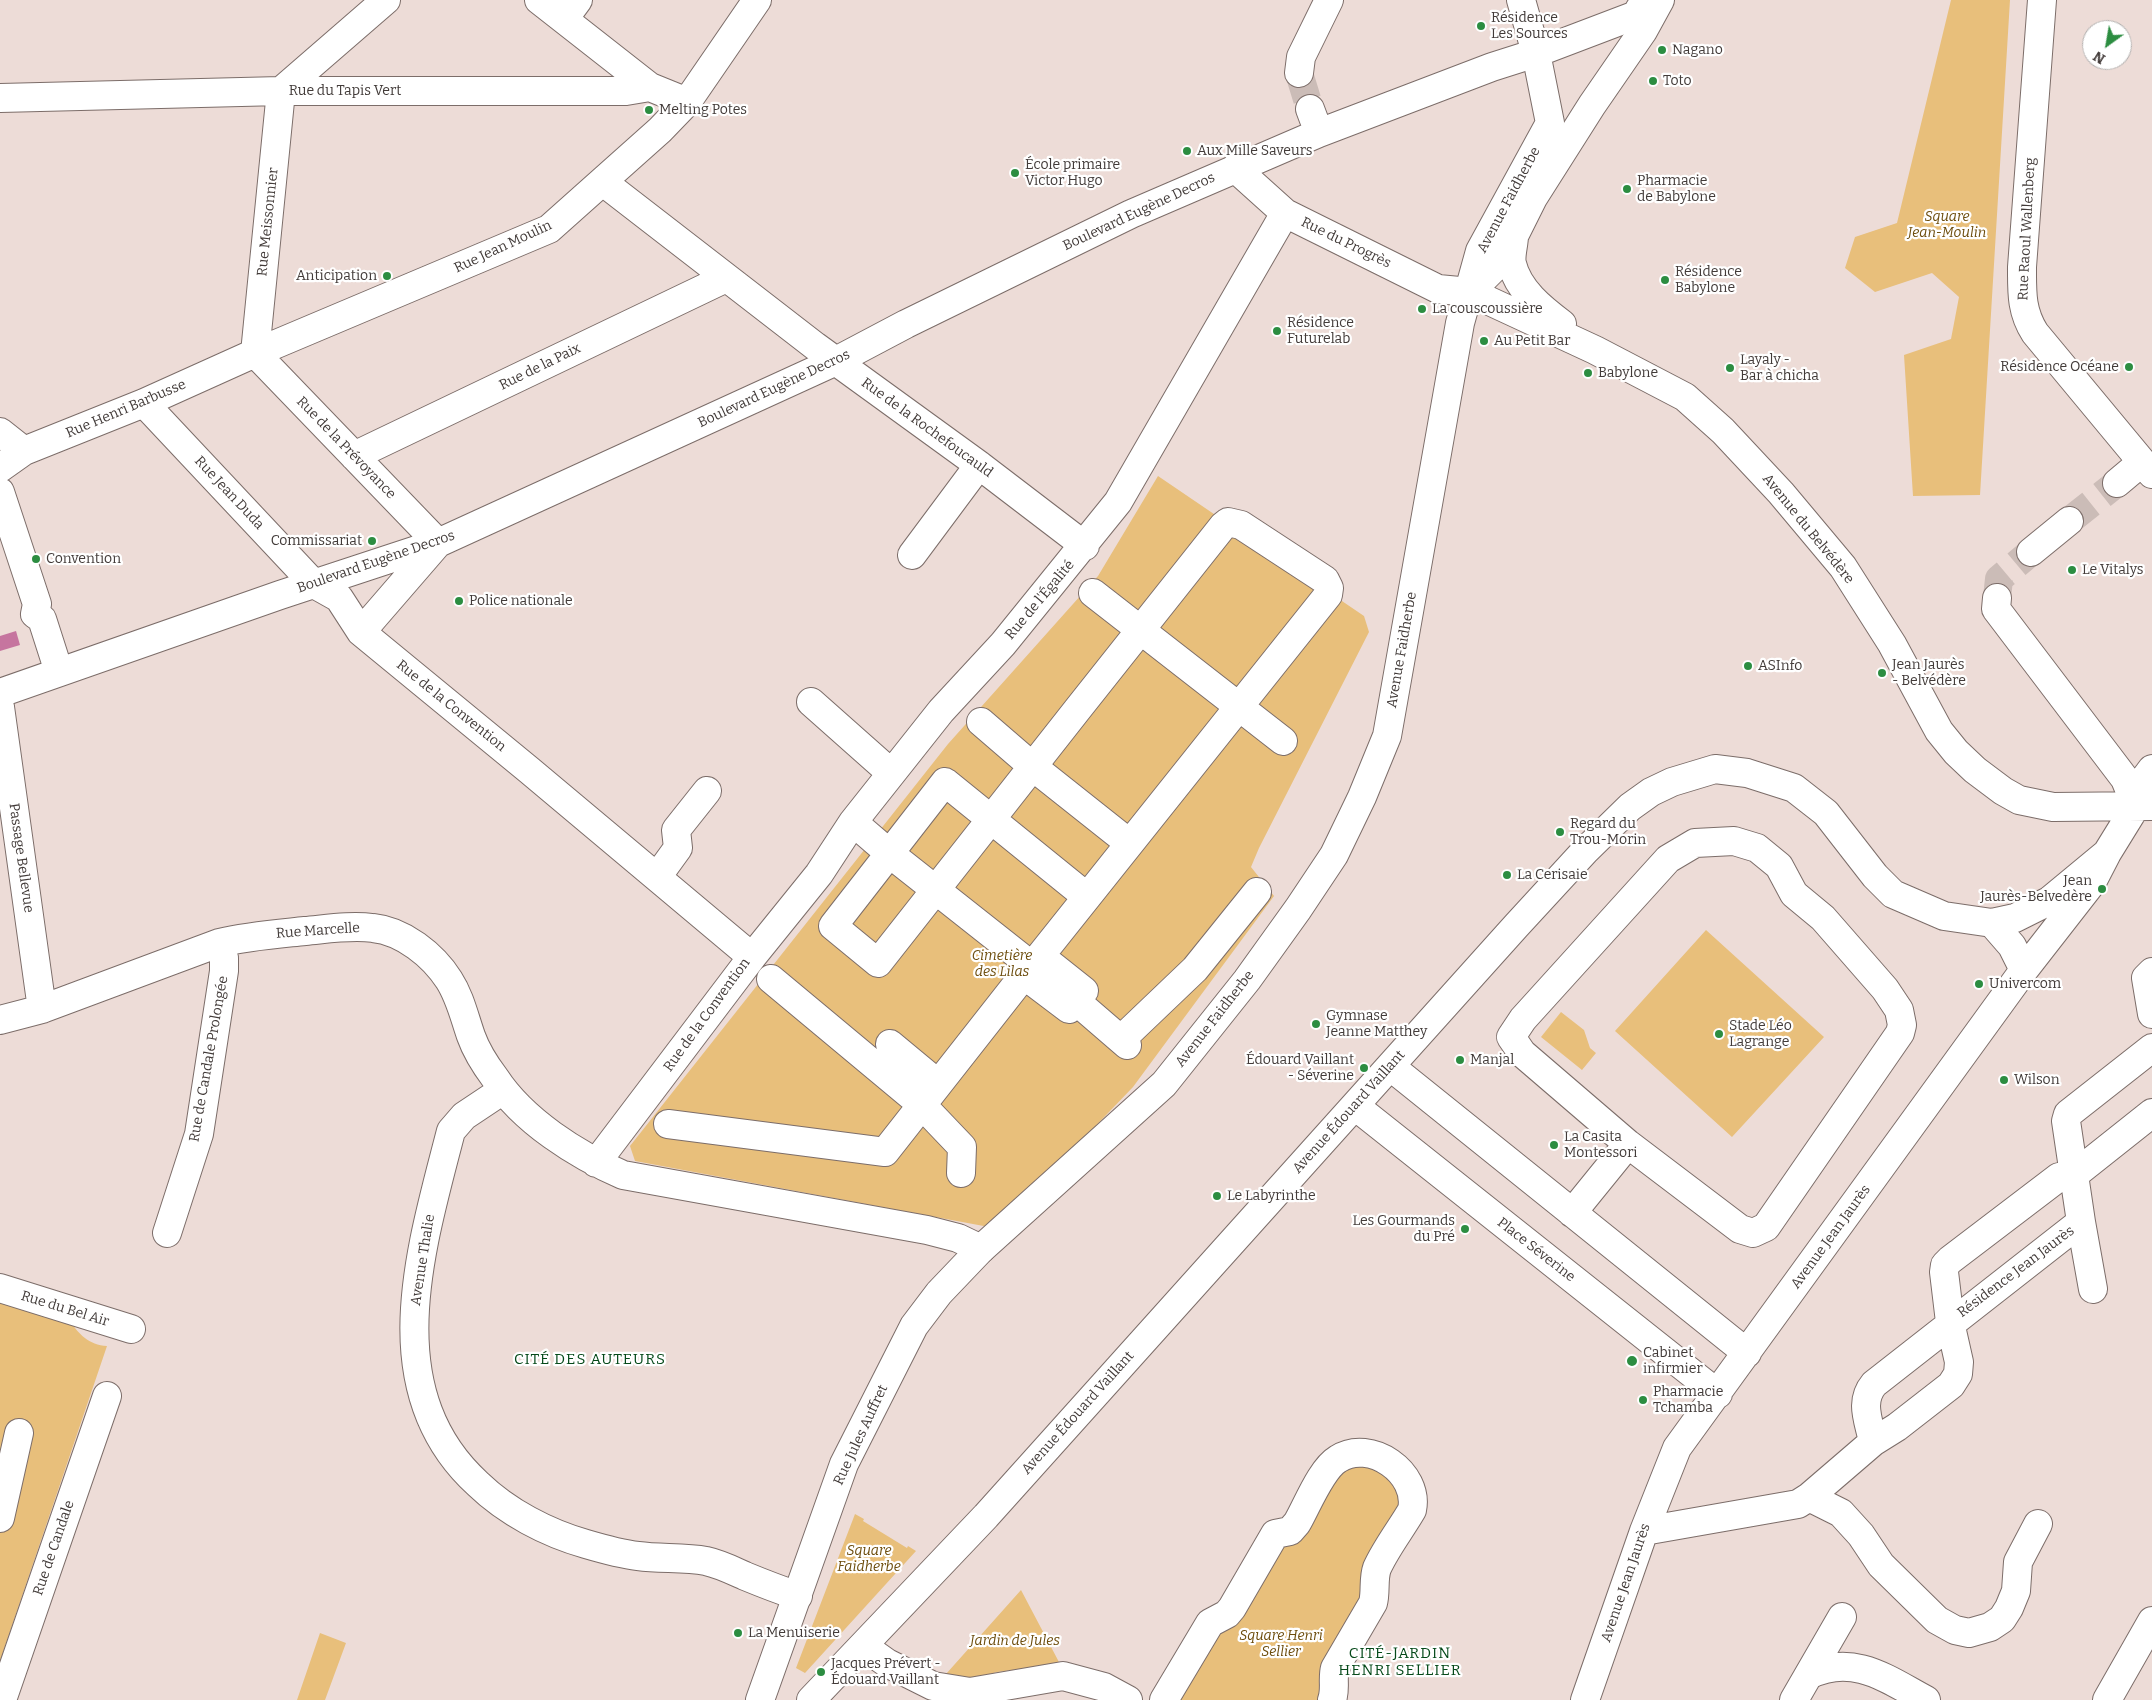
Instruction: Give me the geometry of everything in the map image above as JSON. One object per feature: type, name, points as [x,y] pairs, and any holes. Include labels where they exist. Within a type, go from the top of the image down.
[{"type":"street","points":[[281,91],[386,0]]},
{"type":"street","points":[[539,0],[571,10],[650,87],[687,102]]},
{"type":"street","name":"Rue Jean Moulin","points":[[255,353],[549,229],[660,130],[687,102],[757,0]]},
{"type":"street","points":[[1299,73],[1301,57],[1329,0]]},
{"type":"street","name":"Avenue Faidherbe","points":[[981,1249],[1164,1084],[1246,980],[1298,910],[1334,854],[1362,796],[1387,736],[1458,331],[1480,251],[1550,123],[1536,53],[1521,0]]},
{"type":"street","points":[[1536,53],[1636,15],[1644,0]]},
{"type":"street","points":[[1470,292],[1495,267],[1514,236],[1533,198],[1592,105],[1643,31],[1660,0]]},
{"type":"street","name":"Rue Raoul Wallenberg","points":[[2042,0],[2022,267],[2024,310],[2035,333],[2147,468]]},
{"type":"street","name":"Boulevard Eugène Decros","points":[[0,693],[438,543],[836,362],[906,324],[1122,218],[1235,168],[1315,121],[1536,53]]},
{"type":"street","name":"Rue du Tapis Vert","points":[[0,98],[281,91],[626,91],[650,87]]},
{"type":"street","name":"Rue Meissonnier","points":[[255,353],[281,91]]},
{"type":"street","name":"Rue du Progrès","points":[[1235,168],[1285,213],[1438,289],[1470,292]]},
{"type":"street","name":"Rue de la Rochefoucauld","points":[[603,182],[836,362],[979,465],[1085,546]]},
{"type":"street","name":"Rue de l'Égalité","points":[[752,957],[820,874],[843,834],[941,711],[1003,644],[1085,546],[1118,502],[1285,213]]},
{"type":"street","points":[[1514,236],[1512,263],[1525,291],[1542,308],[1595,350]]},
{"type":"street","name":"Rue de la Paix","points":[[354,456],[726,278]]},
{"type":"street","name":"Avenue du Belvédère","points":[[1470,292],[1595,350],[1685,397],[1723,431],[1782,493],[1843,567],[1892,644],[1939,731],[1956,752],[1975,770],[2003,791],[2019,800],[2036,805],[2053,807],[2147,804]]},
{"type":"street","name":"Rue Henri Barbusse","points":[[0,468],[24,451],[144,403],[255,353]]},
{"type":"street","name":"Rue de la Prévoyance","points":[[255,353],[438,543]]},
{"type":"street","name":"Rue Jean Duda","points":[[144,403],[314,584]]},
{"type":"street","points":[[0,432],[24,451]]},
{"type":"street","points":[[912,555],[979,465]]},
{"type":"street","points":[[2117,483],[2147,468]]},
{"type":"street","points":[[0,492],[59,672]]},
{"type":"street","points":[[2031,552],[2069,521]]},
{"type":"street","points":[[668,1124],[885,1152],[937,1083],[1087,897],[1326,598],[1329,591],[1325,580],[1241,525],[1228,522],[1032,766],[991,820],[878,963],[833,926],[945,782],[991,820],[1087,897]]},
{"type":"street","points":[[360,632],[438,543]]},
{"type":"street","name":"Rue de la Convention","points":[[314,584],[339,598],[360,632],[752,957],[596,1163]]},
{"type":"street","points":[[1093,593],[1283,741]]},
{"type":"street","points":[[1997,598],[1996,609],[2125,779],[2147,804]]},
{"type":"street","points":[[811,702],[891,774]]},
{"type":"street","name":"Passage Bellevue","points":[[0,707],[42,1009]]},
{"type":"street","points":[[981,722],[1032,766],[1130,843]]},
{"type":"street","name":"Avenue Édouard Vaillant","points":[[811,1700],[986,1516],[1585,851],[1630,808],[1651,792],[1672,782],[1715,769],[1747,773],[1794,788],[1826,814],[1874,876],[1894,894],[1944,916],[1992,923],[2015,918],[2049,900],[2107,853]]},
{"type":"street","name":"Avenue Jean Jaurès","points":[[1585,1700],[1644,1532],[1677,1448],[2024,970],[2091,884],[2107,853],[2147,804],[2143,781],[2152,769]]},
{"type":"street","points":[[678,848],[676,830],[707,792]]},
{"type":"street","points":[[657,877],[678,848],[687,844],[710,818]]},
{"type":"street","points":[[853,822],[935,890],[1032,965],[1084,991],[1076,1001],[1128,1038],[1195,969],[1257,892]]},
{"type":"street","points":[[1734,841],[1757,848],[1779,866],[1794,894],[1823,918],[1885,989],[1899,1010],[1902,1025],[1900,1033],[1766,1227],[1753,1233],[1740,1229],[1628,1144],[1522,1053],[1511,1037],[1523,1018],[1668,859],[1695,843],[1734,841]]},
{"type":"street","points":[[1992,923],[2012,946],[2024,970]]},
{"type":"street","name":"Rue Marcelle","points":[[0,1020],[42,1009],[219,943],[248,936],[355,927],[374,928],[395,934],[418,947],[432,960],[448,979],[457,994],[471,1038],[503,1090],[526,1115],[596,1163]]},
{"type":"street","name":"Rue de Candale Prolongée","points":[[167,1233],[199,1134],[224,971],[224,958],[219,943]]},
{"type":"street","points":[[2152,972],[2146,978],[2152,1013]]},
{"type":"street","points":[[771,979],[921,1104],[962,1147],[961,1173]]},
{"type":"street","points":[[890,1044],[937,1083]]},
{"type":"street","name":"Résidence Jean Jaurès","points":[[2093,1289],[2066,1121],[2068,1114],[2152,1048]]},
{"type":"street","points":[[1391,1067],[1747,1353]]},
{"type":"street","name":"Avenue Thalie","points":[[503,1090],[464,1116],[451,1132],[422,1250],[415,1304],[416,1369],[423,1399],[441,1439],[453,1458],[492,1498],[508,1509],[561,1535],[585,1544],[637,1556],[704,1560],[719,1564],[798,1596]]},
{"type":"street","name":"Place Séverine","points":[[1354,1106],[1718,1394]]},
{"type":"street","name":"Résidence Jean Jaurès","points":[[1644,1532],[1798,1504],[1809,1497],[1873,1442],[1897,1427],[1951,1385],[1958,1374],[1959,1362],[1950,1322],[1944,1272],[1945,1265],[2059,1177],[2074,1175],[2152,1112]]},
{"type":"street","points":[[1572,1214],[1628,1144]]},
{"type":"street","points":[[596,1163],[623,1175],[927,1230],[958,1238],[981,1249]]},
{"type":"street","name":"Résidence Jean Jaurès","points":[[1873,1442],[1864,1401],[1867,1391],[1950,1322],[2081,1222]]},
{"type":"street","name":"Rue Jules Auffret","points":[[760,1700],[844,1464],[914,1326],[939,1292],[981,1249]]},
{"type":"street","name":"Rue du Bel Air","points":[[0,1288],[131,1329]]},
{"type":"street","name":"Rue de Candale","points":[[2,1700],[106,1396]]},
{"type":"street","points":[[0,1518],[18,1433]]},
{"type":"street","points":[[1164,1700],[1210,1623],[1227,1614],[1232,1608],[1275,1534],[1290,1531],[1297,1523],[1329,1466],[1346,1455],[1365,1453],[1380,1458],[1396,1468],[1408,1483],[1414,1502],[1412,1510],[1377,1569],[1374,1582],[1376,1591],[1373,1603],[1335,1668],[1335,1692],[1332,1700]]},
{"type":"street","points":[[1809,1497],[1841,1513],[1861,1535],[1881,1565],[1937,1620],[1955,1630],[1969,1633],[1990,1626],[2002,1619],[2009,1608],[2016,1591],[2018,1562],[2038,1524]]},
{"type":"street","points":[[1794,1700],[1842,1617]]},
{"type":"street","points":[[2107,1700],[2152,1621]]},
{"type":"street","points":[[863,1646],[888,1663],[934,1686],[970,1692],[1063,1676],[1104,1687],[1128,1700]]},
{"type":"street","points":[[1808,1675],[1823,1668],[1842,1666],[1861,1668],[1926,1700]]},
{"type":"green space","name":"Square Jean-Moulin","points":[[1951,0],[2010,0],[1980,495],[1913,496],[1904,355],[1951,339],[1959,297],[1932,273],[1875,292],[1845,268],[1855,237],[1897,223]]},
{"type":"green space","name":"Cimetière des Lilas","points":[[1158,476],[1364,616],[1369,632],[1251,867],[1274,896],[1133,1087],[1063,1160],[989,1227],[635,1161],[630,1146],[948,744],[1098,576]]},
{"type":"green space","name":"Stade Léo Lagrange","points":[[1706,930],[1824,1037],[1732,1137],[1615,1031]]},
{"type":"green space","points":[[1561,1012],[1584,1030],[1590,1048],[1596,1053],[1582,1070],[1541,1037]]},
{"type":"green space","points":[[0,1297],[69,1319],[76,1329],[89,1341],[107,1346],[0,1661]]},
{"type":"green space","name":"Square Henri Sellier","points":[[1342,1462],[1382,1465],[1407,1500],[1370,1590],[1319,1700],[1177,1700],[1217,1631]]},
{"type":"green space","name":"Square Faidherbe","points":[[855,1514],[907,1548],[908,1546],[916,1551],[805,1673],[796,1668]]},
{"type":"green space","name":"Jardin de Jules","points":[[1021,1590],[1060,1664],[997,1672],[969,1680],[946,1674]]},
{"type":"green space","points":[[320,1633],[346,1643],[325,1700],[297,1700]]},
{"type":"shaded area","points":[[16,631],[20,645],[0,651],[0,636]]},
{"type":"tunnel","points":[[1299,73],[1310,109]]},
{"type":"tunnel","points":[[2069,521],[2117,483]]},
{"type":"tunnel","points":[[1997,598],[1999,579],[2031,552]]},
{"type":"place","name":"Résidence Les Sources","points":[[1481,26]]},
{"type":"place","name":"Nagano","points":[[1662,50]]},
{"type":"place","name":"Toto","points":[[1653,81]]},
{"type":"place","name":"Melting Potes","points":[[649,110]]},
{"type":"place","name":"Aux Mille Saveurs","points":[[1187,151]]},
{"type":"place","name":"École primaire Victor Hugo","points":[[1015,173]]},
{"type":"place","name":"Pharmacie de Babylone","points":[[1627,189]]},
{"type":"place","name":"Anticipation","points":[[387,276]]},
{"type":"place","name":"Résidence Babylone","points":[[1665,280]]},
{"type":"place","name":"La couscoussière","points":[[1422,309]]},
{"type":"place","name":"Résidence Futurelab","points":[[1277,331]]},
{"type":"place","name":"Au Petit Bar","points":[[1484,341]]},
{"type":"place","name":"Résidence Océane","points":[[2129,367]]},
{"type":"place","name":"Layaly - Bar à chicha","points":[[1730,368]]},
{"type":"place","name":"Babylone","points":[[1588,373]]},
{"type":"place","name":"Commissariat","points":[[372,541]]},
{"type":"place","name":"Convention","points":[[36,559]]},
{"type":"place","name":"Le Vitalys","points":[[2072,570]]},
{"type":"place","name":"Police nationale","points":[[459,601]]},
{"type":"place","name":"ASInfo","points":[[1748,666]]},
{"type":"place","name":"Jean Jaurès - Belvédère","points":[[1882,673]]},
{"type":"place","name":"Regard du Trou-Morin","points":[[1560,832]]},
{"type":"place","name":"La Cerisaie","points":[[1507,875]]},
{"type":"place","name":"Jean Jaurès-Belvedère","points":[[2102,889]]},
{"type":"place","name":"Univercom","points":[[1979,984]]},
{"type":"place","name":"Gymnase Jeanne Matthey","points":[[1316,1024]]},
{"type":"place","name":"Stade Léo Lagrange","points":[[1719,1034]]},
{"type":"place","name":"Manjal","points":[[1460,1060]]},
{"type":"place","name":"Édouard Vaillant - Séverine","points":[[1364,1068]]},
{"type":"place","name":"Wilson","points":[[2004,1080]]},
{"type":"place","name":"La Casita Montessori","points":[[1554,1145]]},
{"type":"place","name":"Le Labyrinthe","points":[[1217,1196]]},
{"type":"place","name":"Les Gourmands du Pré","points":[[1465,1229]]},
{"type":"place","name":"Cabinet infirmier","points":[[1632,1361]]},
{"type":"place","name":"Pharmacie Tchamba","points":[[1643,1400]]},
{"type":"place","name":"La Menuiserie","points":[[738,1633]]},
{"type":"place","name":"Jacques Prévert - Édouard Vaillant","points":[[821,1672]]},
{"type":"district","name":"CITÉ DES AUTEURS","points":[[590,1360]]},
{"type":"district","name":"CITÉ-JARDIN HENRI SELLIER","points":[[1400,1662]]}]
